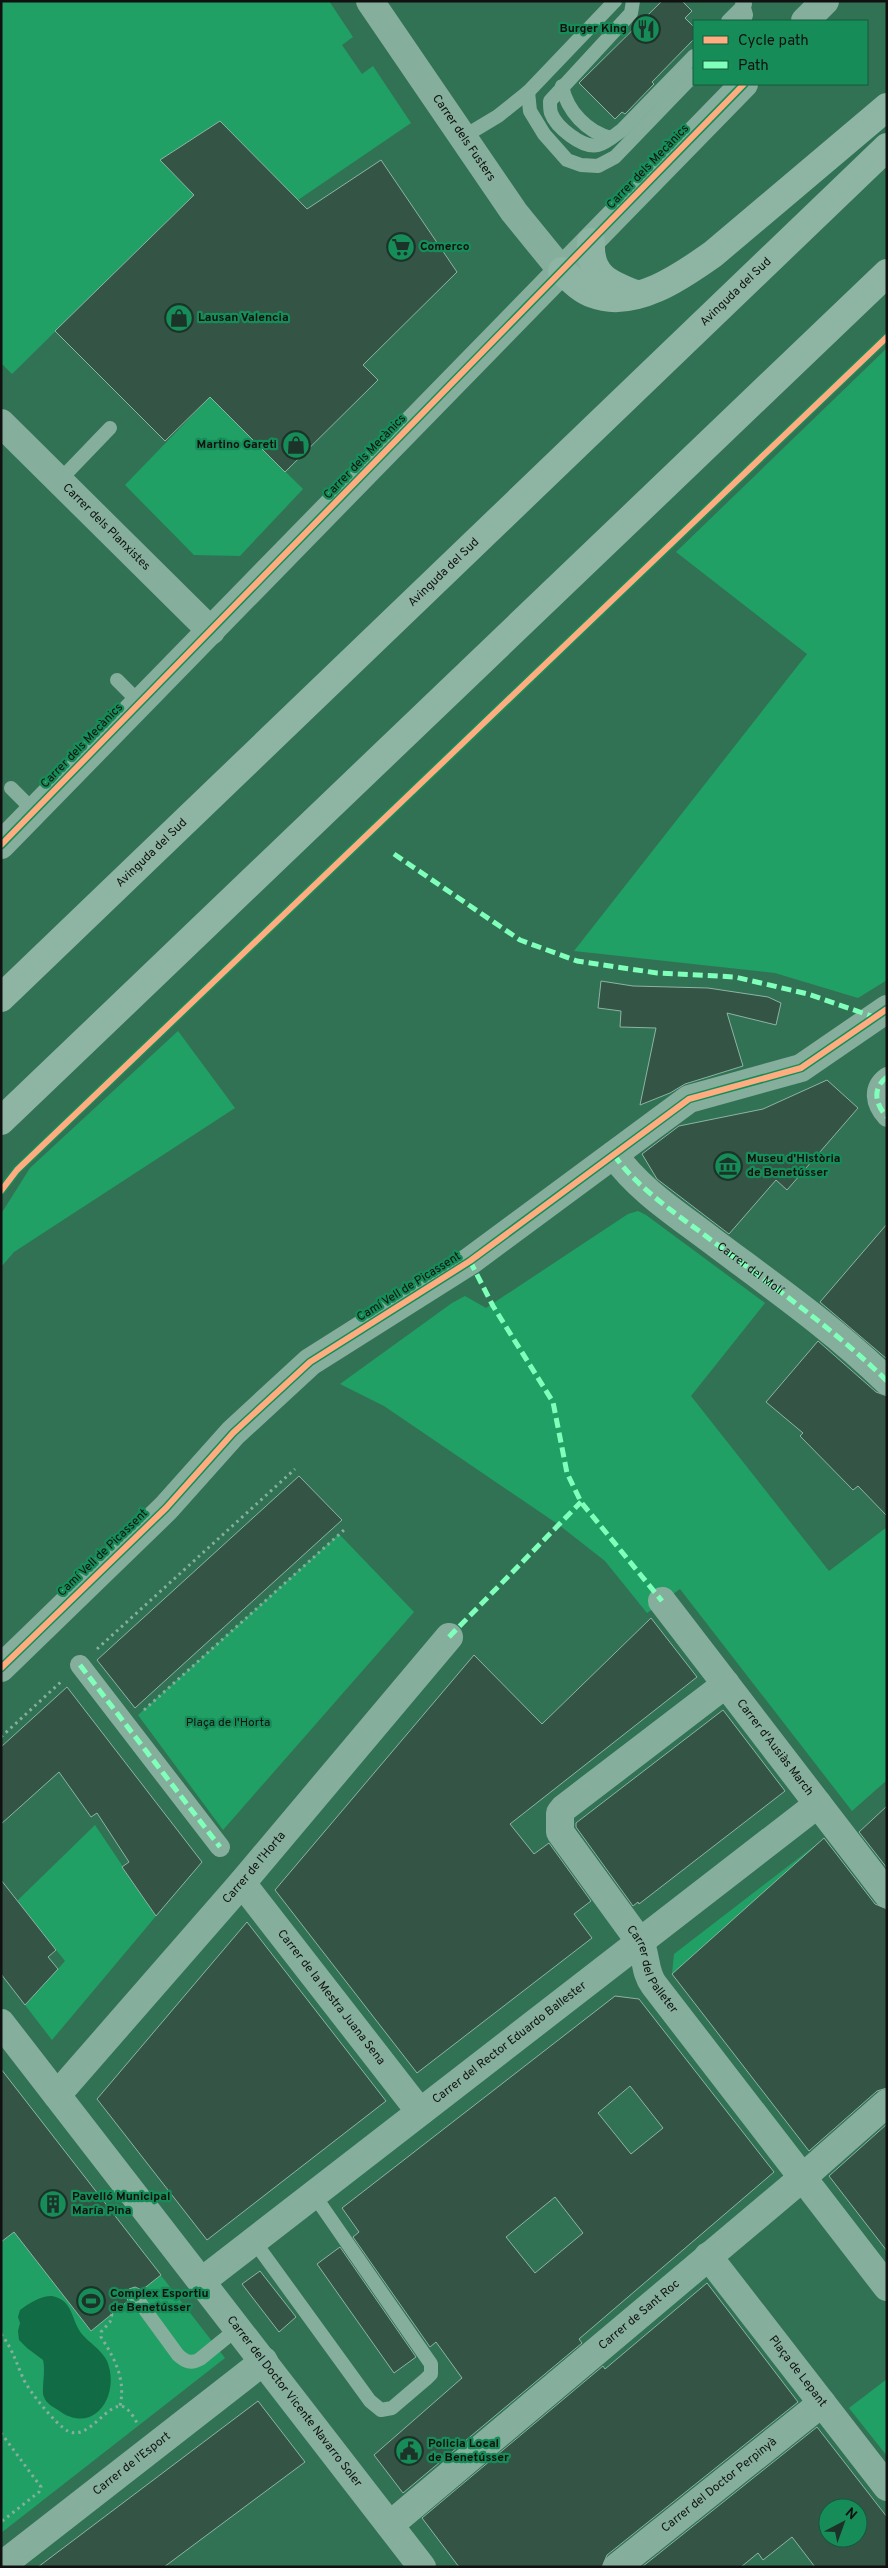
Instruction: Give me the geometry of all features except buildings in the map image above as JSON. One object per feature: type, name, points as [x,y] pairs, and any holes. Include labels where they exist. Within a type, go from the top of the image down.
[{"type":"main road","points":[[562,272],[578,287],[594,295],[616,298],[659,288],[683,276],[714,254],[887,107]]},
{"type":"main road","name":"Avinguda del Sud","points":[[1,998],[887,147]]},
{"type":"main road","points":[[591,242],[590,256],[595,269],[611,285],[638,294]]},
{"type":"main road","points":[[1,1121],[887,273]]},
{"type":"street","name":"Carrer dels Fusters","points":[[370,1],[514,212],[562,272]]},
{"type":"street","points":[[806,20],[824,1]]},
{"type":"street","name":"Carrer dels Mecànics","points":[[1,845],[743,85]]},
{"type":"street","name":"Carrer dels Planxistes","points":[[1,423],[211,631]]},
{"type":"street","name":"Camí Vell de Picassent","points":[[1,1668],[166,1508],[233,1433],[310,1362],[470,1261],[689,1099],[801,1068],[887,1008]]},
{"type":"street","points":[[887,1076],[877,1087],[876,1101],[887,1117]]},
{"type":"street","name":"Carrer del Molí","points":[[614,1154],[626,1172],[649,1193],[785,1296],[887,1381]]},
{"type":"street","name":"Carrer d'Ausiàs March","points":[[662,1601],[887,1894]]},
{"type":"street","name":"Carrer de l’Horta","points":[[57,2095],[242,1883],[449,1637]]},
{"type":"street","points":[[80,1665],[220,1847]]},
{"type":"street","name":"Carrer del Palleter","points":[[726,1684],[560,1813],[559,1825],[564,1838],[640,1942],[650,1980],[801,2178],[887,2286]]},
{"type":"street","name":"Carrer del Rector Eduardo Ballester","points":[[202,2281],[818,1804]]},
{"type":"street","name":"Carrer de la Mestra Juana Sena","points":[[242,1883],[420,2112]]},
{"type":"street","name":"Carrer del Doctor Vicente Navarro Soler","points":[[1,2024],[422,2567]]},
{"type":"street","name":"Carrer de Sant Roc","points":[[390,2525],[801,2178],[887,2103]]},
{"type":"street","name":"Plaça de Lepant","points":[[708,2256],[887,2487]]},
{"type":"street","name":"Carrer de l'Esport","points":[[1,2566],[264,2362]]},
{"type":"street","name":"Carrer del Doctor Perpinyà","points":[[617,2567],[822,2403]]},
{"type":"lane","points":[[463,137],[498,116],[528,92],[616,1]]},
{"type":"lane","points":[[633,1],[631,12],[550,101],[552,114],[570,136],[586,145],[598,146],[611,138],[622,130],[693,57]]},
{"type":"lane","points":[[729,20],[743,3]]},
{"type":"lane","points":[[743,3],[746,15],[744,20]]},
{"type":"lane","points":[[528,92],[530,111],[544,134],[567,160],[581,165],[598,166],[615,157],[693,76]]},
{"type":"lane","points":[[562,86],[564,96],[586,128],[611,138]]},
{"type":"lane","points":[[59,481],[110,428]]},
{"type":"lane","points":[[116,680],[140,703]]},
{"type":"lane","points":[[11,788],[34,811]]},
{"type":"lane","points":[[254,2241],[370,2402],[381,2410],[392,2408],[428,2377],[432,2368],[431,2364],[314,2195]]},
{"type":"lane","points":[[135,2296],[178,2355],[186,2362],[194,2362],[200,2359],[238,2328]]},
{"type":"path","points":[[1,1737],[295,1469]]},
{"type":"path","points":[[127,1725],[344,1530]]},
{"type":"path","points":[[112,2314],[110,2322],[102,2332],[101,2337],[119,2368],[122,2397],[120,2406]]},
{"type":"path","points":[[1,2334],[10,2346],[24,2380],[57,2423],[69,2432],[78,2432],[89,2428],[112,2409],[120,2406],[126,2408],[139,2425]]},
{"type":"path","points":[[1,2433],[41,2487],[39,2492],[1,2522]]},
{"type":"green space","points":[[1,1],[329,1],[353,37],[342,45],[362,74],[373,66],[411,123],[298,200],[220,121],[160,160],[194,195],[12,374],[1,363]]},
{"type":"green space","points":[[887,348],[887,980],[858,998],[775,973],[574,951],[807,654],[676,552]]},
{"type":"green space","points":[[210,397],[303,489],[240,556],[194,555],[125,485]]},
{"type":"green space","points":[[178,1031],[235,1108],[14,1252],[1,1267],[1,1214],[30,1168]]},
{"type":"green space","points":[[638,1211],[765,1303],[691,1396],[829,1571],[887,1527],[887,1780],[852,1811],[680,1589],[647,1613],[605,1561],[559,1525],[384,1406],[340,1384],[452,1303],[465,1296],[486,1308],[628,1214]]},
{"type":"green space","name":"Plaça de l'Horta","points":[[339,1534],[414,1612],[223,1830],[138,1715]]},
{"type":"green space","points":[[95,1825],[156,1916],[52,2040],[25,2005],[65,1961],[17,1901]]},
{"type":"green space","points":[[826,1837],[672,1974],[674,1954]]},
{"type":"green space","name":"Complex Esportiu de Benetússer","points":[[1,2069],[225,2358],[1,2533]]},
{"type":"green space","points":[[887,2379],[887,2456],[849,2408]]},
{"type":"shaded area","points":[[52,2296],[59,2298],[68,2306],[81,2333],[107,2361],[110,2387],[107,2399],[93,2415],[83,2419],[71,2417],[54,2408],[46,2401],[43,2394],[43,2360],[19,2340],[18,2331],[20,2323],[18,2317],[20,2310],[39,2299]]},
{"type":"marked path","points":[[394,854],[520,940],[577,961],[657,973],[735,977],[808,994],[874,1017]]},
{"type":"marked path","points":[[887,1077],[882,1081],[877,1091],[878,1102],[887,1117]]},
{"type":"marked path","points":[[614,1155],[624,1168],[659,1201],[824,1325],[887,1381]]},
{"type":"marked path","points":[[470,1261],[493,1306],[553,1402],[567,1473],[581,1502],[662,1601]]},
{"type":"marked path","points":[[449,1637],[581,1502]]},
{"type":"marked path","points":[[80,1665],[220,1847]]},
{"type":"cycle path","points":[[1,845],[743,85]]},
{"type":"cycle path","points":[[1,1191],[17,1170],[887,337]]},
{"type":"cycle path","points":[[1,1668],[166,1508],[233,1433],[310,1362],[470,1261],[689,1099],[801,1068],[887,1009]]},
{"type":"place","name":"Burger King","points":[[646,29]]},
{"type":"place","name":"Comerco","points":[[401,247]]},
{"type":"place","name":"Lausan Valencia","points":[[179,318]]},
{"type":"place","name":"Martino Gareti","points":[[296,445]]},
{"type":"place","name":"Museu d'Història de Benetússer","points":[[728,1166]]},
{"type":"place","name":"Pavelló Municipal María Pina","points":[[53,2204]]},
{"type":"place","name":"Complex Esportiu de Benetússer","points":[[91,2301]]},
{"type":"place","name":"Policia Local de Benetússer","points":[[409,2451]]}]
